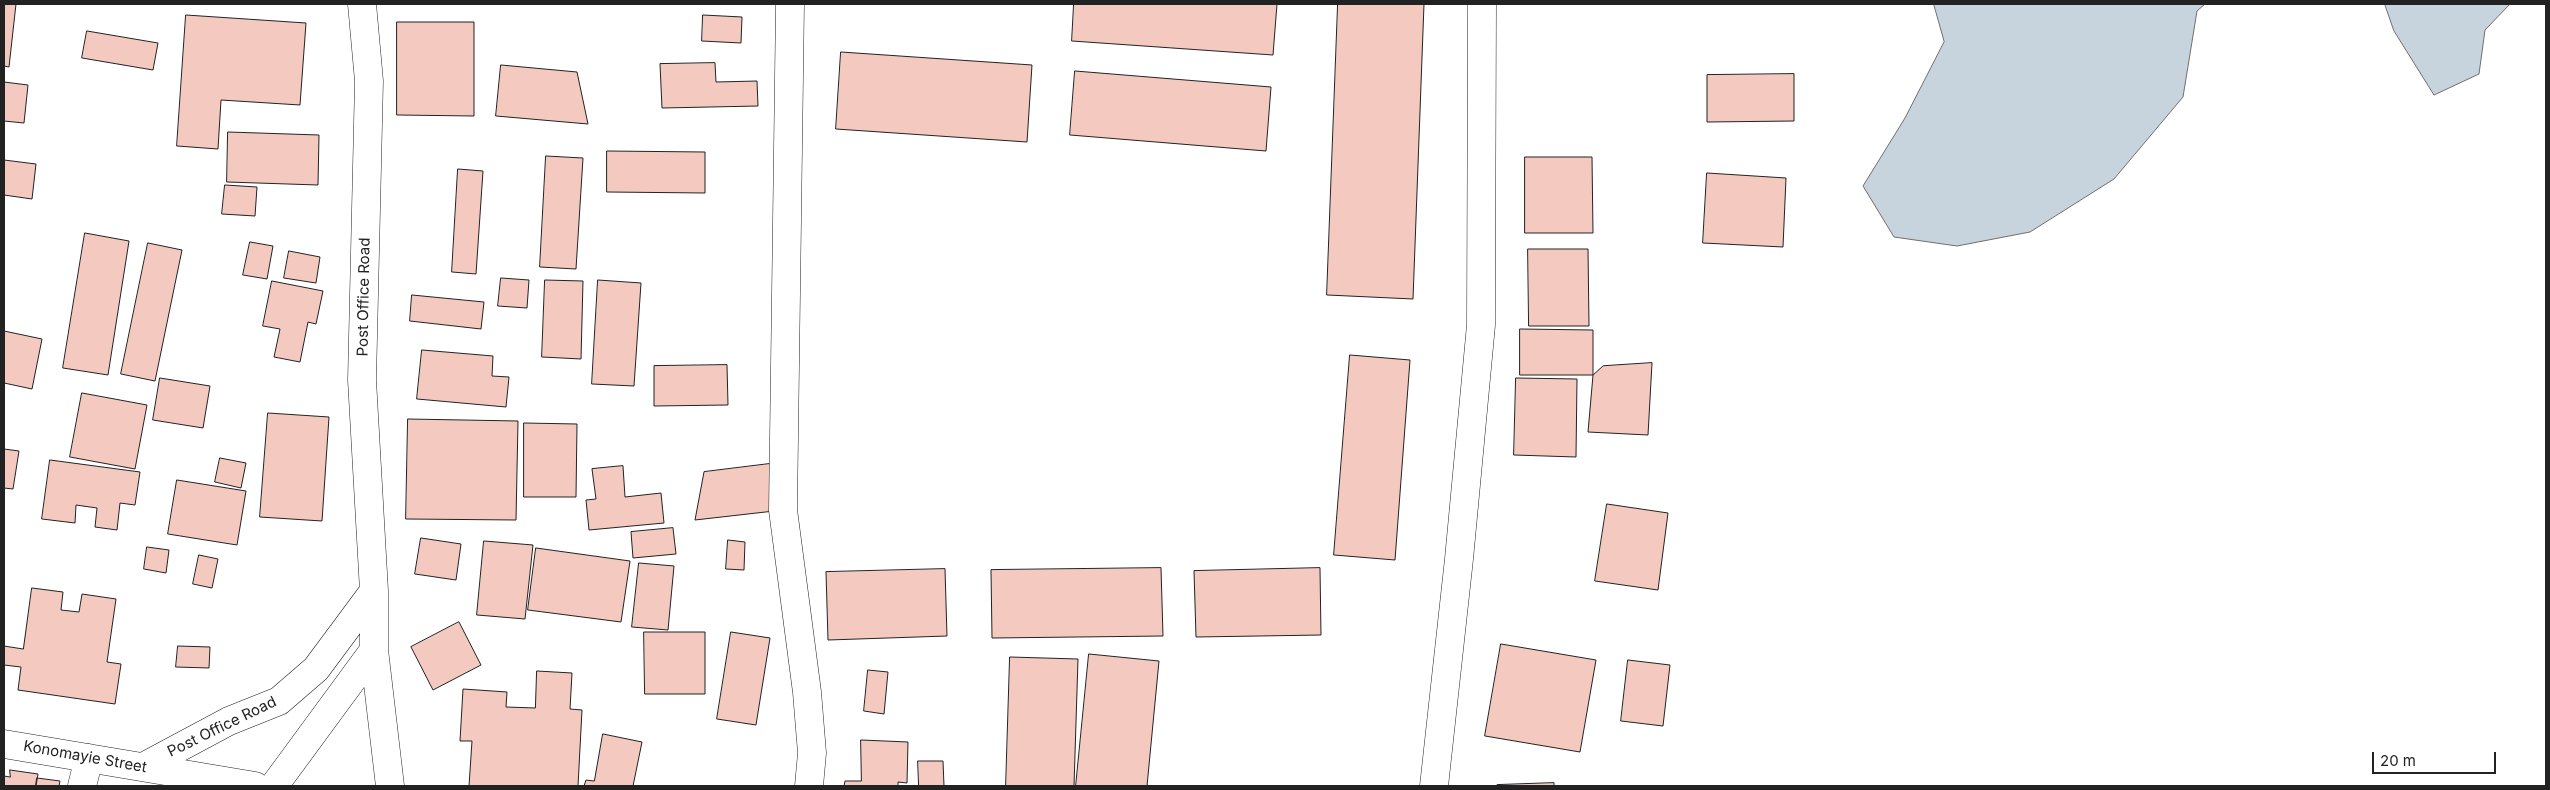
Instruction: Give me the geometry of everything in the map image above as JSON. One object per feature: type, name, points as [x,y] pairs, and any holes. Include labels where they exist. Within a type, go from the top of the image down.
[{"type":"street","name":"Post Office Road","points":[[362,4],[369,81],[362,380],[374,591],[374,650],[390,786]]},
{"type":"street","points":[[790,4],[783,510],[807,692],[812,753],[809,786]]},
{"type":"street","points":[[1434,786],[1460,559],[1481,325],[1482,4]]},
{"type":"street","name":"Post Office Road","points":[[143,767],[229,722],[279,701],[316,669],[374,591]]},
{"type":"street","points":[[274,786],[374,650]]},
{"type":"street","name":"Konomayie Street","points":[[4,744],[255,786]]},
{"type":"street","points":[[82,786],[89,758]]},
{"type":"shaded area","points":[[1934,4],[2205,4],[2197,11],[2183,97],[2114,179],[2030,232],[1957,246],[1894,237],[1863,186],[1905,118],[1944,42]]},
{"type":"shaded area","points":[[2385,4],[2510,4],[2485,30],[2479,74],[2434,95],[2394,31]]},
{"type":"building","points":[[4,4],[16,4],[9,67],[4,66]]},
{"type":"building","points":[[1074,4],[1277,4],[1273,55],[1072,41]]},
{"type":"building","points":[[1338,4],[1424,4],[1413,299],[1327,295]]},
{"type":"building","points":[[186,15],[306,23],[300,105],[221,100],[218,149],[177,146]]},
{"type":"building","points":[[703,15],[742,17],[741,43],[702,41]]},
{"type":"building","points":[[397,22],[474,22],[474,116],[397,115]]},
{"type":"building","points":[[87,31],[158,43],[153,70],[82,58]]},
{"type":"building","points":[[841,52],[1032,65],[1027,142],[836,129]]},
{"type":"building","points":[[715,63],[716,82],[757,81],[758,106],[662,108],[660,64]]},
{"type":"building","points":[[501,65],[577,72],[588,124],[496,116]]},
{"type":"building","points":[[1075,71],[1271,87],[1266,151],[1070,135]]},
{"type":"building","points":[[1794,74],[1794,121],[1707,122],[1707,75]]},
{"type":"building","points":[[4,82],[28,85],[24,123],[4,121]]},
{"type":"building","points":[[228,132],[319,135],[318,185],[227,182]]},
{"type":"building","points":[[607,151],[705,152],[705,193],[607,192]]},
{"type":"building","points":[[546,156],[583,158],[576,269],[540,267]]},
{"type":"building","points":[[1525,157],[1592,157],[1593,233],[1525,233]]},
{"type":"building","points":[[4,160],[36,164],[32,199],[4,195]]},
{"type":"building","points":[[458,169],[483,171],[476,274],[452,272]]},
{"type":"building","points":[[1707,173],[1786,178],[1783,247],[1703,243]]},
{"type":"building","points":[[225,185],[257,187],[255,216],[222,214]]},
{"type":"building","points":[[85,233],[129,241],[108,375],[63,368]]},
{"type":"building","points":[[250,242],[273,246],[267,279],[243,275]]},
{"type":"building","points":[[148,243],[182,250],[155,381],[121,374]]},
{"type":"building","points":[[1528,249],[1588,249],[1589,326],[1529,326]]},
{"type":"building","points":[[289,251],[320,257],[316,283],[284,278]]},
{"type":"building","points":[[501,278],[529,280],[527,308],[498,306]]},
{"type":"building","points":[[545,280],[583,281],[581,359],[542,357]]},
{"type":"building","points":[[598,280],[641,283],[634,386],[592,384]]},
{"type":"building","points":[[272,281],[323,291],[316,324],[308,322],[300,362],[274,357],[280,329],[263,326]]},
{"type":"building","points":[[412,295],[484,302],[481,329],[410,321]]},
{"type":"building","points":[[1520,329],[1593,330],[1593,375],[1520,375]]},
{"type":"building","points":[[4,331],[42,339],[32,389],[4,383]]},
{"type":"building","points":[[422,350],[493,356],[492,376],[509,377],[506,407],[417,399]]},
{"type":"building","points":[[1350,355],[1410,360],[1395,560],[1334,555]]},
{"type":"building","points":[[1652,363],[1648,435],[1588,432],[1593,375],[1603,366]]},
{"type":"building","points":[[727,365],[728,405],[654,406],[654,366]]},
{"type":"building","points":[[160,378],[210,386],[203,428],[153,420]]},
{"type":"building","points":[[1516,378],[1577,379],[1576,457],[1514,455]]},
{"type":"building","points":[[82,393],[147,405],[135,469],[70,457]]},
{"type":"building","points":[[268,413],[329,417],[322,521],[260,517]]},
{"type":"building","points":[[408,419],[518,421],[516,520],[406,519]]},
{"type":"building","points":[[524,423],[577,424],[576,497],[524,497]]},
{"type":"building","points":[[4,449],[19,451],[13,489],[4,488]]},
{"type":"building","points":[[220,458],[246,463],[241,488],[215,482]]},
{"type":"building","points":[[50,460],[140,472],[135,505],[120,503],[117,530],[95,527],[97,508],[76,505],[75,523],[42,519]]},
{"type":"building","points":[[777,463],[783,510],[695,520],[704,472]]},
{"type":"building","points":[[623,466],[625,497],[661,493],[664,523],[589,530],[586,500],[596,499],[592,469]]},
{"type":"building","points":[[177,480],[246,491],[237,545],[168,534]]},
{"type":"building","points":[[1607,504],[1668,513],[1658,590],[1595,581]]},
{"type":"building","points":[[673,528],[676,554],[633,558],[631,532]]},
{"type":"building","points":[[421,538],[461,544],[456,580],[415,574]]},
{"type":"building","points":[[728,540],[745,542],[744,570],[726,569]]},
{"type":"building","points":[[484,541],[533,545],[525,619],[477,615]]},
{"type":"building","points":[[147,547],[169,550],[166,573],[144,569]]},
{"type":"building","points":[[536,548],[630,561],[621,622],[528,610]]},
{"type":"building","points":[[199,555],[218,559],[212,588],[193,584]]},
{"type":"building","points":[[639,563],[674,566],[668,630],[632,627]]},
{"type":"building","points":[[1161,568],[1163,636],[992,638],[991,570]]},
{"type":"building","points":[[1320,568],[1321,635],[1196,637],[1194,571]]},
{"type":"building","points":[[945,569],[947,636],[828,640],[826,572]]},
{"type":"building","points":[[32,588],[63,592],[61,610],[79,612],[82,594],[116,599],[107,662],[121,664],[115,704],[18,690],[21,667],[4,665],[4,646],[23,649]]},
{"type":"building","points":[[459,622],[481,665],[433,690],[411,647]]},
{"type":"building","points":[[644,632],[705,632],[705,694],[645,694]]},
{"type":"building","points":[[731,632],[770,638],[756,725],[717,719]]},
{"type":"building","points":[[1501,644],[1596,660],[1580,752],[1485,736]]},
{"type":"building","points":[[178,646],[210,647],[209,668],[176,667]]},
{"type":"building","points":[[1089,654],[1159,661],[1147,786],[1076,786]]},
{"type":"building","points":[[1010,657],[1078,659],[1074,786],[1006,786]]},
{"type":"building","points":[[1628,660],[1670,665],[1663,726],[1621,721]]},
{"type":"building","points":[[868,670],[888,672],[884,714],[864,711]]},
{"type":"building","points":[[537,671],[572,673],[570,709],[582,710],[578,786],[469,786],[472,741],[460,741],[463,689],[507,692],[506,707],[535,708]]},
{"type":"building","points":[[603,734],[642,742],[633,786],[584,786],[586,780],[594,781]]},
{"type":"building","points":[[861,740],[908,742],[907,783],[898,782],[898,786],[844,786],[845,781],[861,781]]},
{"type":"building","points":[[918,761],[943,761],[944,786],[919,786]]},
{"type":"building","points":[[10,770],[38,774],[36,786],[4,786],[4,776],[10,777]]},
{"type":"building","points":[[37,778],[60,781],[59,786],[36,786]]},
{"type":"building","points":[[1554,783],[1554,786],[1497,786],[1497,785]]}]
